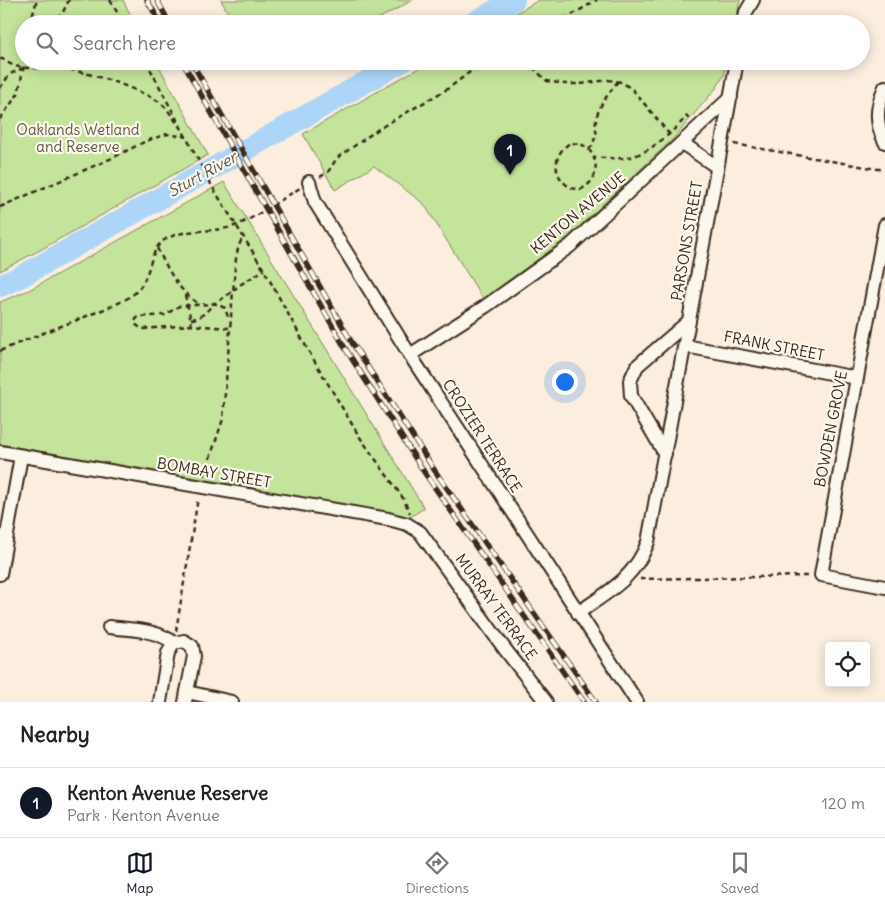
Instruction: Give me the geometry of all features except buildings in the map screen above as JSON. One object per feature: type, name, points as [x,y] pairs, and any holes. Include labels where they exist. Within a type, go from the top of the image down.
[{"type":"street","points":[[746,15],[753,0]]},
{"type":"street","name":"PARSONS STREET","points":[[578,612],[626,579],[637,565],[648,542],[736,70]]},
{"type":"street","points":[[885,88],[881,95],[877,113],[878,129],[885,142]]},
{"type":"street","name":"KENTON AVENUE","points":[[410,355],[486,306],[570,246],[731,97]]},
{"type":"street","name":"PARSONS STREET","points":[[681,144],[717,167]]},
{"type":"street","name":"CROZIER TERRACE","points":[[309,182],[315,202],[410,355],[637,702]]},
{"type":"street","name":"BOWDEN GROVE","points":[[821,575],[885,224]]},
{"type":"street","name":"PARSONS STREET","points":[[665,454],[632,396],[630,380],[637,366],[689,321]]},
{"type":"street","name":"FRANK STREET","points":[[685,346],[857,378]]},
{"type":"street","name":"BOMBAY STREET","points":[[0,452],[388,520],[407,524],[420,532]]},
{"type":"street","points":[[0,574],[21,456]]},
{"type":"street","name":"MURRAY TERRACE","points":[[420,532],[504,648],[546,702]]},
{"type":"street","points":[[821,575],[885,587]]},
{"type":"street","points":[[109,627],[155,633],[166,636],[174,643]]},
{"type":"street","points":[[160,702],[168,653],[174,643],[184,641],[192,646],[194,656],[186,697],[232,702]]},
{"type":"path","points":[[33,15],[37,0]]},
{"type":"path","points":[[61,15],[69,0]]},
{"type":"path","points":[[110,0],[119,15]]},
{"type":"path","points":[[571,15],[597,0]]},
{"type":"path","points":[[0,59],[15,67]]},
{"type":"path","points":[[0,88],[10,74],[20,70]]},
{"type":"path","points":[[0,119],[18,94],[24,70]]},
{"type":"path","points":[[78,70],[130,87],[162,104],[187,137]]},
{"type":"path","points":[[151,70],[213,188],[264,270],[354,428],[402,498],[420,532]]},
{"type":"path","points":[[0,351],[131,296],[142,286],[153,255],[157,248],[167,239],[183,233],[236,225],[328,172],[337,158],[380,128],[448,88],[472,70]]},
{"type":"path","points":[[535,70],[547,81],[573,84],[608,80],[622,82],[633,90],[681,144]]},
{"type":"path","points":[[0,207],[146,141],[167,134],[187,137]]},
{"type":"path","points":[[589,149],[594,158]]},
{"type":"path","points":[[174,643],[200,487],[223,419],[233,291],[239,244],[244,237]]},
{"type":"path","points":[[157,248],[175,281],[184,293],[199,304]]},
{"type":"path","points":[[191,320],[198,318],[214,303],[264,270]]},
{"type":"path","points":[[184,293],[191,325]]},
{"type":"path","points":[[229,328],[191,325],[142,329],[135,324],[136,319],[139,317],[165,315],[179,306],[214,303],[225,308],[230,322]]},
{"type":"path","points":[[626,579],[821,575]]},
{"type":"green space","name":"Oaklands Wetland and Reserve","points":[[0,0],[123,0],[130,15],[15,15],[15,70],[161,70],[208,155],[0,271]]},
{"type":"green space","points":[[221,0],[413,0],[386,15],[229,15]]},
{"type":"green space","points":[[539,0],[740,0],[737,15],[513,15]]},
{"type":"green space","points":[[415,70],[725,70],[717,87],[674,138],[566,239],[483,299],[424,204],[374,166],[335,190],[303,134]]},
{"type":"green space","points":[[224,182],[424,508],[409,518],[0,444],[0,302],[29,290]]},
{"type":"waterway","name":"Sturt River","points":[[487,15],[514,0]]},
{"type":"waterway","name":"Sturt River","points":[[0,286],[20,277],[387,70]]},
{"type":"railway","points":[[147,0],[156,15]]},
{"type":"railway","points":[[157,0],[165,15]]},
{"type":"railway","points":[[187,70],[345,348],[426,475],[584,702]]},
{"type":"railway","points":[[196,70],[351,341],[435,471],[596,702]]},
{"type":"place","name":"Kenton Avenue Reserve","points":[[510,175]]}]
